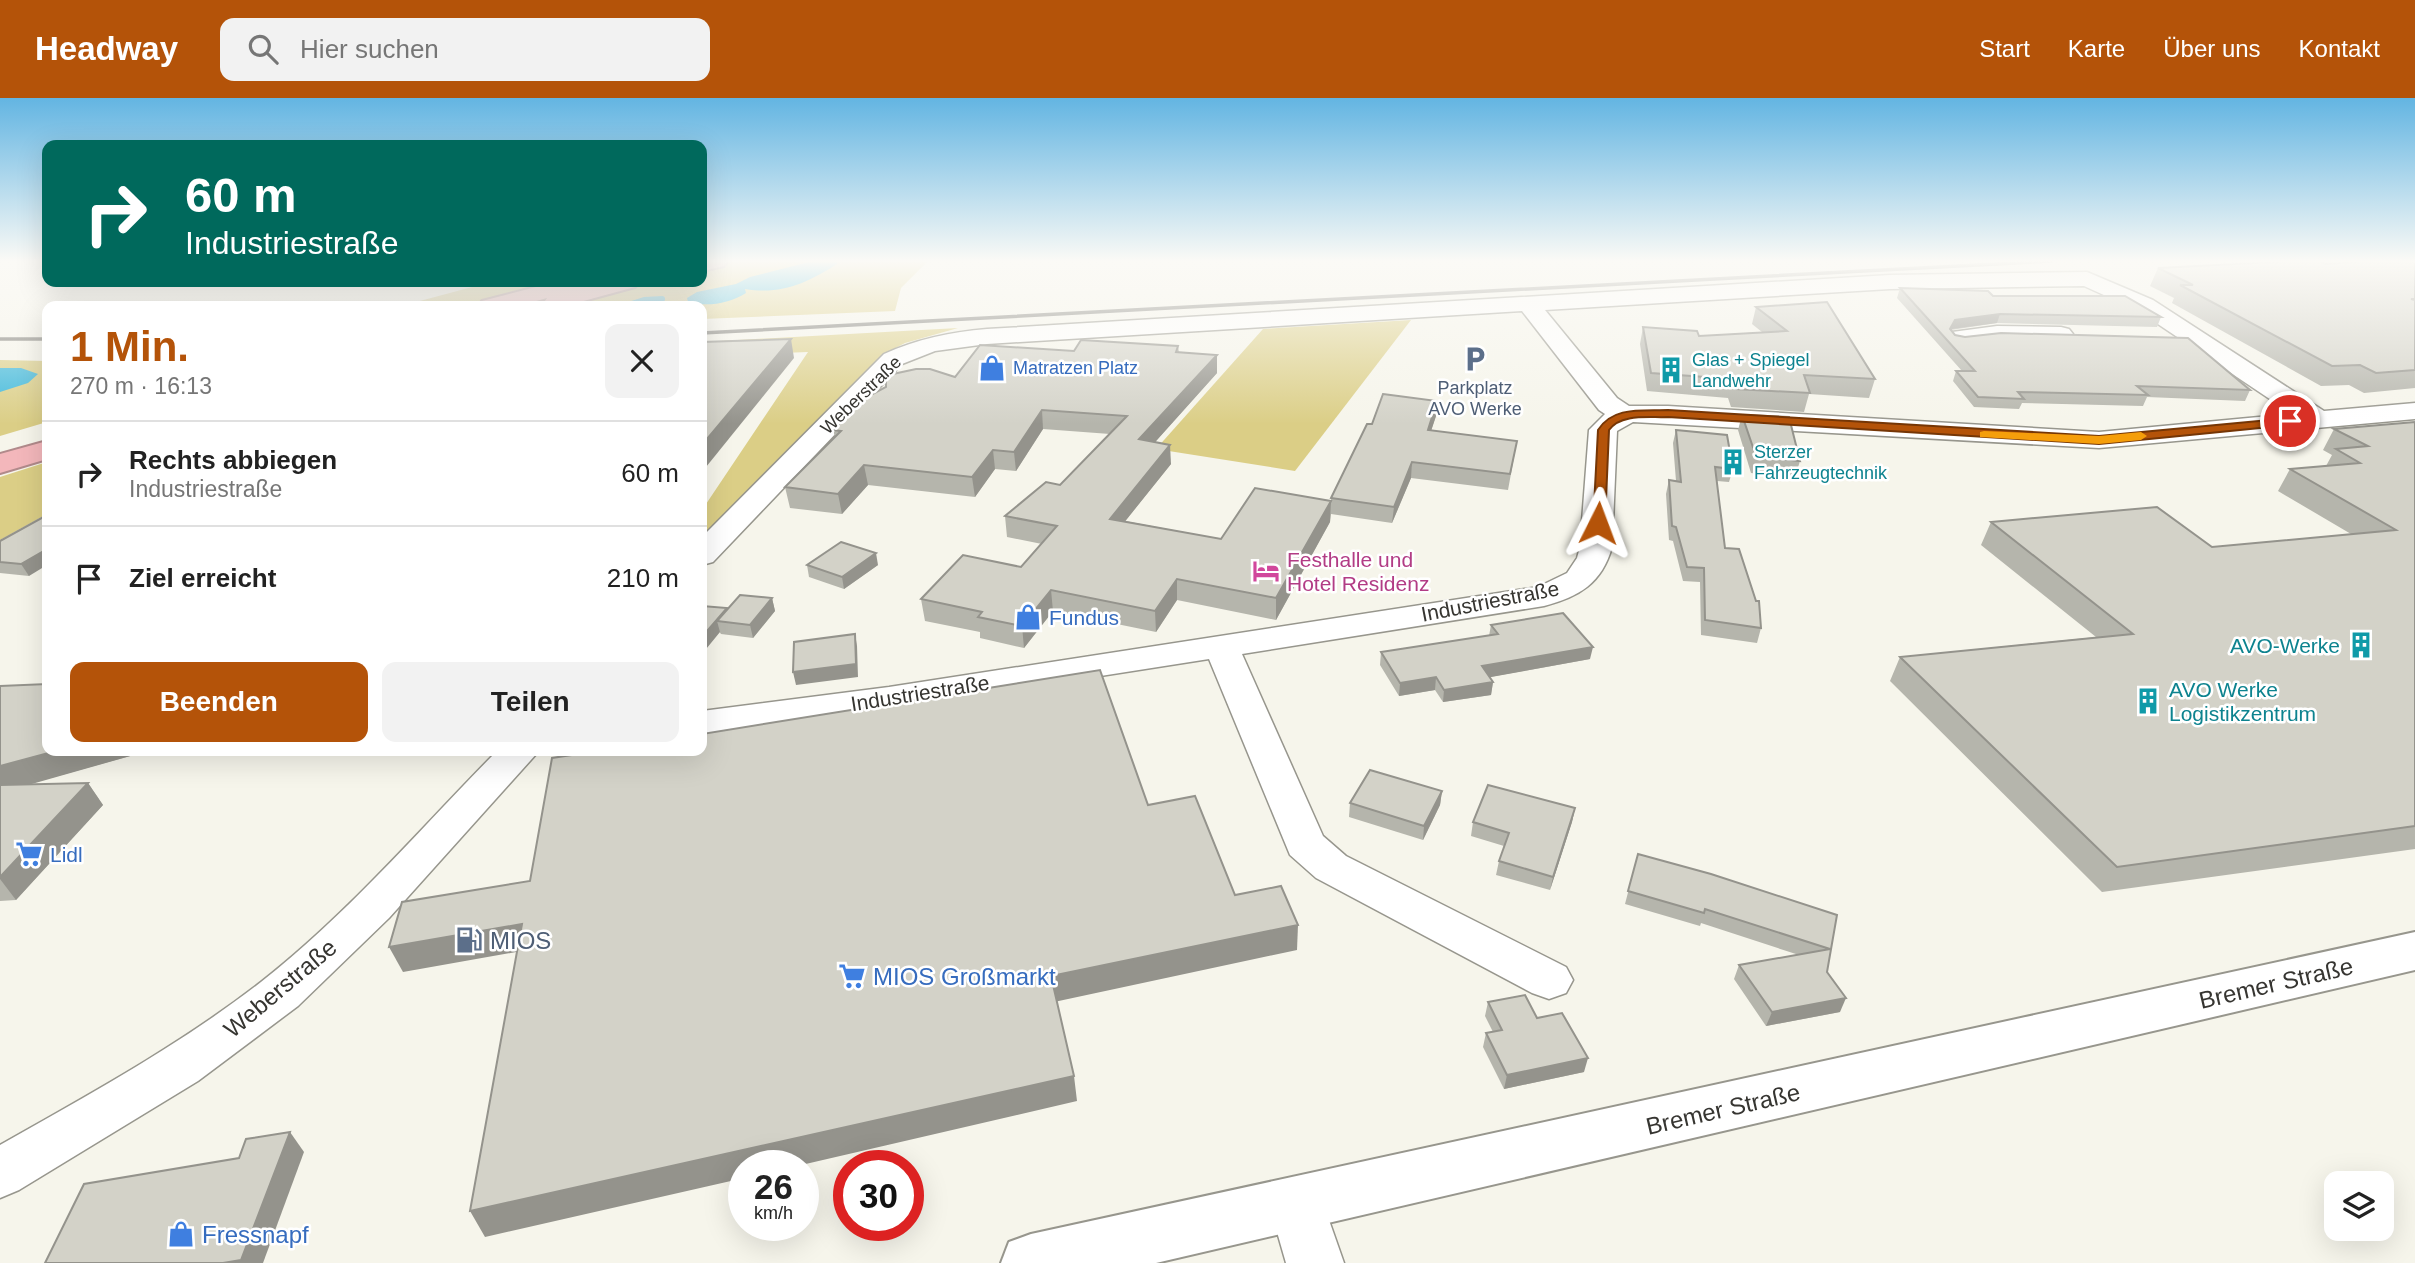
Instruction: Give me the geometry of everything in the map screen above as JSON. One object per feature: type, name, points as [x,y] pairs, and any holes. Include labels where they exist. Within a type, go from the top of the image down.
[{"type":"highway","points":[[0,447],[42,435]]},
{"type":"highway","points":[[0,464],[42,451]]},
{"type":"street","name":"Weberstraße","points":[[707,550],[893,359],[913,348],[942,342],[1045,333],[1339,315]]},
{"type":"street","points":[[1537,315],[1608,404],[1623,415],[1668,414],[2099,440],[2415,411]]},
{"type":"street","name":"Weberstraße","points":[[2163,315],[2199,338]]},
{"type":"street","points":[[1961,337],[1997,333],[2078,335]]},
{"type":"street","points":[[2145,337],[2199,338],[2317,419]]},
{"type":"street","name":"Industriestraße","points":[[707,722],[864,702],[1544,596],[1565,589],[1581,579],[1591,565],[1597,547],[1604,430],[1609,421],[1623,415]]},
{"type":"street","points":[[1221,646],[1305,844],[1331,867],[1549,980]]},
{"type":"street","name":"Weberstraße","points":[[0,1173],[168,1073],[224,1036],[281,993],[343,934],[514,756]]},
{"type":"street","name":"Bremer Straße","points":[[1031,1263],[2415,951]]},
{"type":"street","points":[[1297,1204],[1315,1263]]},
{"type":"shaded area","points":[[707,315],[790,315],[707,319]]},
{"type":"shaded area","points":[[1411,320],[1295,471],[1156,449],[1263,329]]},
{"type":"shaded area","points":[[958,328],[905,343],[882,355],[707,536],[707,503],[808,352],[707,356],[707,342]]},
{"type":"shaded area","points":[[0,360],[42,361],[42,423],[0,436]]},
{"type":"shaded area","points":[[42,464],[42,517],[0,540],[0,477]]},
{"type":"water","points":[[0,368],[21,368],[38,374],[28,383],[0,392]]},
{"type":"building","points":[[1767,315],[1835,315],[1875,379],[1804,375],[1810,393],[1736,389],[1732,379],[1651,373],[1643,327],[1697,331],[1699,336],[1787,331]]},
{"type":"building","points":[[1925,315],[1990,315],[1955,320],[1950,329],[1955,335],[1965,337],[2001,333],[2188,338],[2250,390],[2137,386],[2148,395],[2018,392],[2024,399],[1978,397],[1956,371],[1975,371]]},
{"type":"building","points":[[2073,315],[2158,315],[2161,317]]},
{"type":"building","points":[[2237,315],[2415,315],[2415,370],[2376,373],[2360,365],[2332,366]]},
{"type":"building","points":[[791,339],[707,439],[707,342]]},
{"type":"building","points":[[1081,340],[1178,346],[1176,352],[1217,355],[1139,439],[1170,445],[1110,519],[1221,539],[1255,488],[1331,501],[1276,598],[1177,579],[1155,611],[1051,590],[1022,626],[978,617],[982,612],[921,599],[963,555],[1021,567],[1057,526],[1005,516],[1046,482],[1060,485],[1127,416],[1042,410],[1014,452],[993,450],[972,477],[864,465],[838,494],[785,487],[841,431],[833,430],[865,398],[886,387],[886,380],[893,374],[930,369],[955,377],[980,345],[1074,351]]},
{"type":"building","points":[[1383,394],[1437,401],[1428,430],[1517,441],[1510,474],[1412,462],[1394,507],[1331,498],[1367,424],[1372,424]]},
{"type":"building","points":[[1742,415],[1789,417],[1800,461],[1756,456]]},
{"type":"building","name":"AVO Werke Logistikzentrum","points":[[2415,422],[2415,826],[2117,867],[1900,657],[2133,634],[1991,522],[2157,507],[2212,547],[2396,530],[2290,469],[2360,463],[2336,449],[2368,446],[2334,429]]},
{"type":"building","points":[[1676,430],[1727,435],[1733,469],[1715,467],[1725,548],[1739,549],[1756,601],[1759,601],[1761,628],[1705,620],[1704,568],[1687,567],[1676,527],[1672,526],[1669,480],[1681,482]]},
{"type":"building","points":[[42,518],[42,552],[21,564],[0,562],[0,541]]},
{"type":"building","points":[[841,542],[876,553],[842,577],[807,565]]},
{"type":"building","points":[[740,595],[772,598],[750,625],[717,621]]},
{"type":"building","points":[[707,606],[727,608],[707,631]]},
{"type":"building","points":[[1563,613],[1593,647],[1482,666],[1493,682],[1444,690],[1436,677],[1400,683],[1381,652],[1498,634],[1491,625]]},
{"type":"building","points":[[855,634],[856,664],[793,672],[794,642]]},
{"type":"building","name":"MIOS Großmarkt","points":[[1100,670],[1148,805],[1195,796],[1235,895],[1281,886],[1298,925],[1051,976],[1074,1076],[743,1150],[728,1150],[728,1153],[470,1211],[522,924],[389,947],[402,902],[530,881],[552,758],[707,756],[707,733]]},
{"type":"building","points":[[42,684],[42,755],[0,766],[0,686]]},
{"type":"building","points":[[1370,770],[1442,791],[1424,826],[1350,803]]},
{"type":"building","points":[[88,783],[0,877],[0,785]]},
{"type":"building","points":[[1488,785],[1575,808],[1553,877],[1499,861],[1509,833],[1473,822]]},
{"type":"building","points":[[1638,854],[1711,874],[1837,915],[1827,972],[1846,998],[1772,1012],[1739,965],[1830,949],[1705,909],[1704,913],[1628,891]]},
{"type":"building","points":[[1525,995],[1537,1018],[1562,1013],[1588,1058],[1507,1075],[1486,1033],[1502,1030],[1488,1002]]},
{"type":"building","name":"Fressnapf","points":[[290,1132],[241,1260],[223,1263],[45,1263],[84,1184],[239,1158],[246,1139]]},
{"type":"railway","points":[[707,333],[1033,315]]},
{"type":"railway","points":[[0,339],[42,339]]},
{"type":"slow traffic","points":[[1984,435],[2099,440],[2141,436]]},
{"type":"place","name":"Parkplatz AVO Werke","points":[[1475,359]]},
{"type":"place","name":"Matratzen Platz","points":[[992,368]]},
{"type":"place","name":"Glas + Spiegel Landwehr","points":[[1671,370]]},
{"type":"place","name":"Sterzer Fahrzeugtechnik","points":[[1733,462]]},
{"type":"place","name":"Festhalle und Hotel Residenz","points":[[1266,571]]},
{"type":"place","name":"Fundus","points":[[1028,617]]},
{"type":"place","name":"AVO-Werke","points":[[2361,645]]},
{"type":"place","name":"AVO Werke Logistikzentrum","points":[[2148,701]]},
{"type":"place","name":"Lidl","points":[[29,854]]},
{"type":"place","name":"MIOS","points":[[469,940]]},
{"type":"place","name":"MIOS Großmarkt","points":[[852,976]]},
{"type":"place","name":"Fressnapf","points":[[181,1234]]},
{"type":"route","points":[[1598,523],[1604,430],[1609,421],[1623,415],[1668,414],[2028,438],[2099,440],[2290,421]]}]
